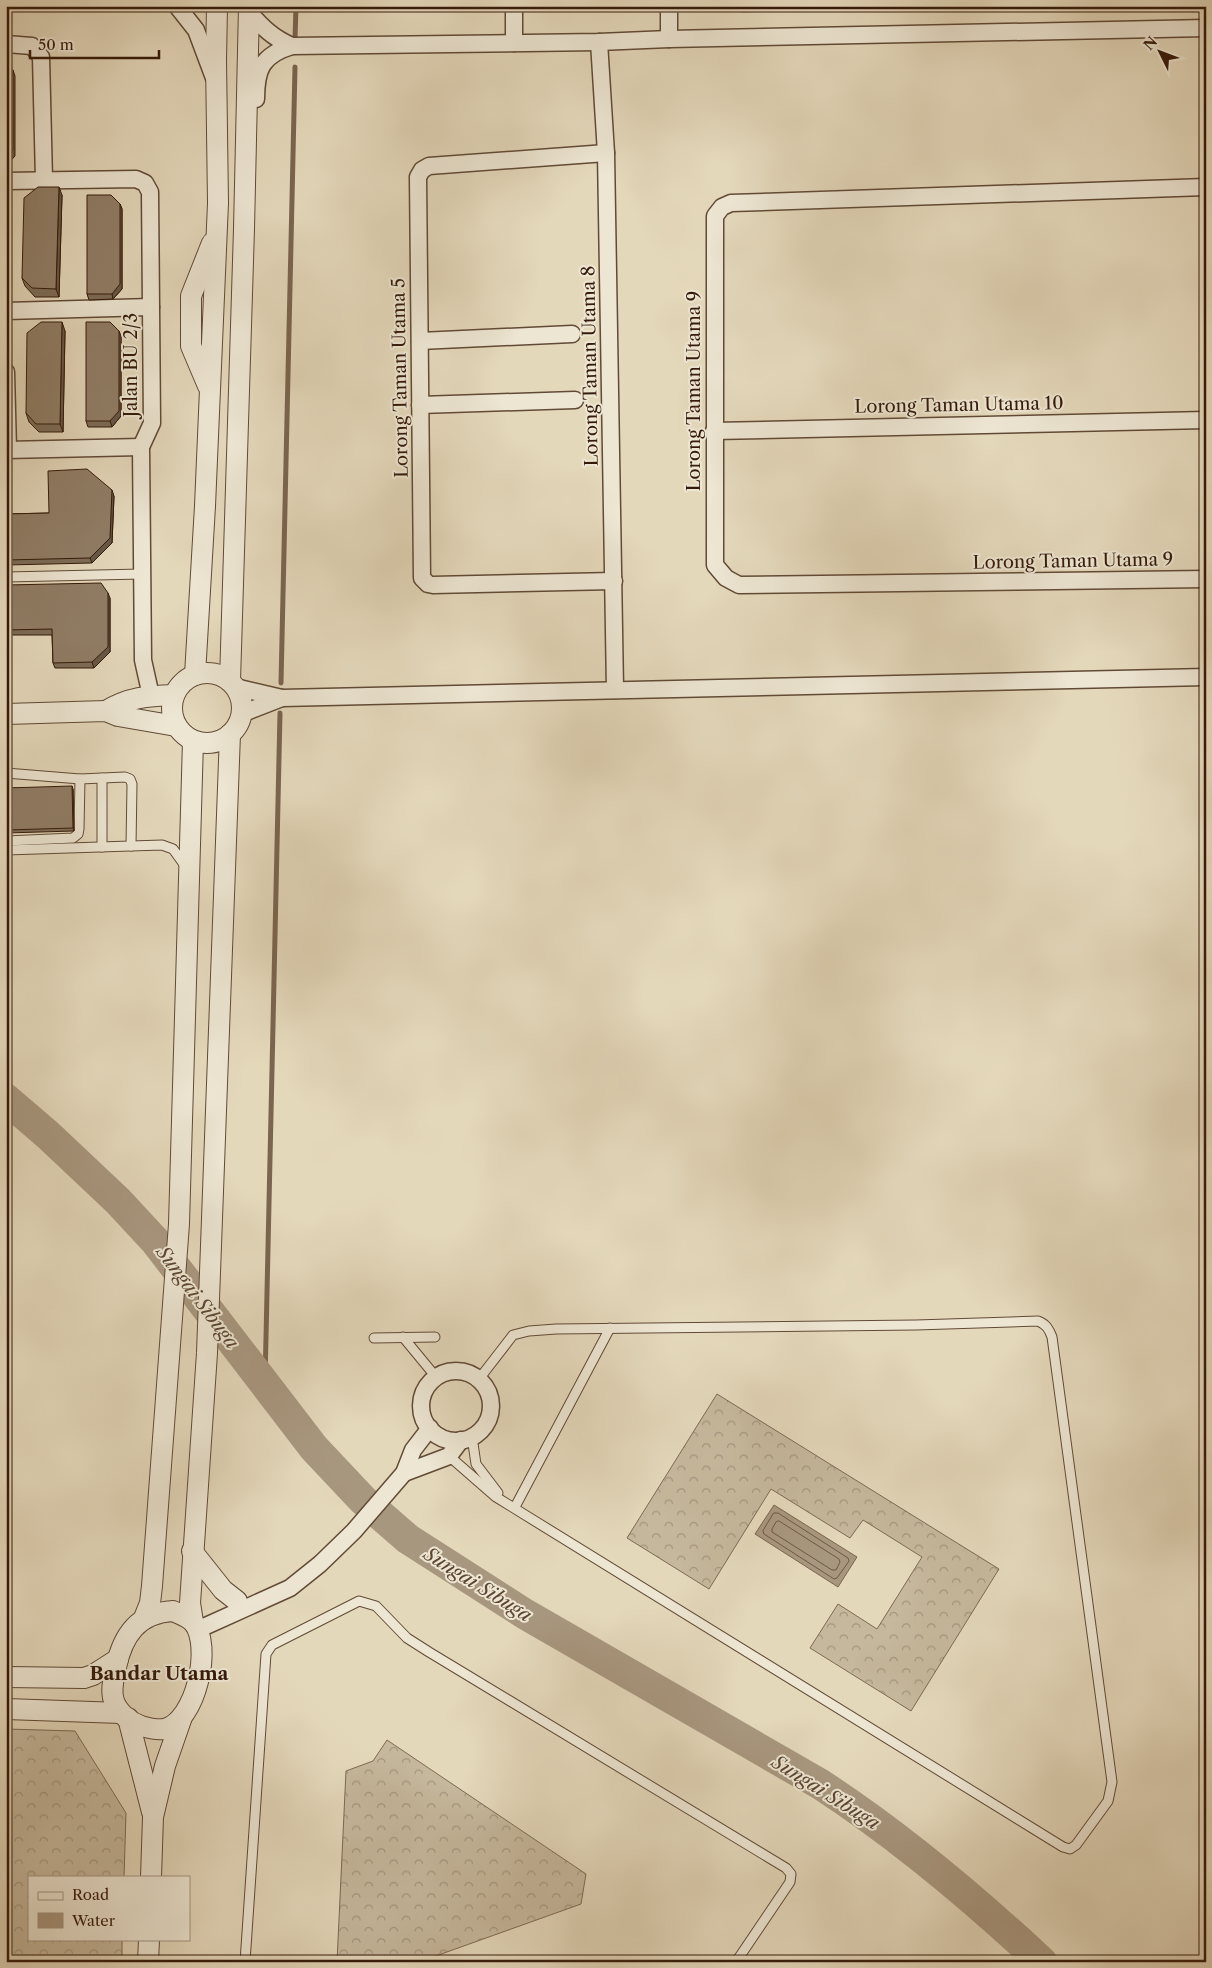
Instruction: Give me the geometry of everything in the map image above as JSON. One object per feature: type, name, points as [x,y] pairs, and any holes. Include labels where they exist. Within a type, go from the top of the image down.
[{"type":"street","points":[[177,6],[196,30],[216,82]]},
{"type":"street","points":[[195,675],[216,233],[218,6]]},
{"type":"street","points":[[514,6],[514,44]]},
{"type":"street","points":[[669,6],[669,39]]},
{"type":"street","points":[[249,9],[264,30],[279,41],[292,46],[514,44],[1206,28]]},
{"type":"street","points":[[249,9],[233,684],[240,695],[241,714],[237,725],[230,734],[212,743],[194,741],[181,732],[176,726],[172,711],[174,695],[179,686],[195,675],[213,673],[233,684],[282,698],[1206,677]]},
{"type":"street","name":"Lorong Taman Utama 8","points":[[599,42],[606,153],[615,690]]},
{"type":"street","points":[[6,44],[32,46],[41,57],[44,180],[6,181]]},
{"type":"street","points":[[246,146],[256,126],[256,81],[262,64],[270,56],[292,46]]},
{"type":"street","name":"Lorong Taman Utama 5","points":[[606,153],[429,166],[422,170],[418,177],[422,578],[428,584],[614,581]]},
{"type":"street","name":"Jalan BU 2/3","points":[[44,180],[136,179],[145,183],[150,192],[152,423],[141,447],[143,660],[150,696]]},
{"type":"street","name":"Lorong Taman Utama 9","points":[[1206,187],[731,203],[722,207],[715,216],[714,431],[715,564],[726,578],[739,585],[1206,579]]},
{"type":"street","points":[[6,311],[151,307]]},
{"type":"street","points":[[420,341],[572,334]]},
{"type":"street","points":[[6,372],[7,450],[141,447]]},
{"type":"street","points":[[420,405],[575,400]]},
{"type":"street","name":"Lorong Taman Utama 10","points":[[714,431],[1206,420]]},
{"type":"street","points":[[106,711],[121,702],[150,696],[174,695]]},
{"type":"street","points":[[241,714],[282,698]]},
{"type":"street","points":[[6,714],[106,711],[118,716],[176,726]]},
{"type":"street","points":[[151,1876],[154,1816],[164,1766],[201,1672],[202,1651],[190,1604],[192,1550],[207,1353],[230,734]]},
{"type":"street","points":[[182,1717],[163,1730],[135,1724],[124,1716],[114,1702],[112,1690],[118,1659],[126,1639],[144,1618],[150,1603],[152,1586],[179,1224],[194,741]]},
{"type":"street","points":[[400,1478],[449,1456],[466,1439],[481,1430],[488,1421],[491,1410],[491,1398],[487,1387],[469,1373],[458,1370],[446,1372],[436,1377],[428,1385],[422,1402],[424,1418],[430,1428],[444,1438],[466,1439]]},
{"type":"street","points":[[195,1626],[290,1588],[320,1564],[354,1531],[400,1478],[413,1450],[430,1428]]},
{"type":"street","points":[[192,1550],[223,1590],[237,1601]]},
{"type":"street","points":[[195,1626],[237,1601],[307,1573]]},
{"type":"street","points":[[144,1618],[160,1612],[173,1611],[184,1616],[195,1626]]},
{"type":"street","points":[[6,1677],[84,1678],[93,1675],[118,1659]]},
{"type":"street","points":[[6,1709],[124,1716]]},
{"type":"street","points":[[124,1716],[154,1816]]},
{"type":"street","points":[[148,1940],[148,1962]]},
{"type":"lane","points":[[6,577],[142,574]]},
{"type":"lane","points":[[6,773],[80,779],[125,777],[130,779],[132,784],[131,846]]},
{"type":"lane","points":[[102,778],[102,847]]},
{"type":"lane","points":[[6,841],[73,838],[78,834],[80,779]]},
{"type":"lane","points":[[6,850],[162,844],[173,849],[190,874]]},
{"type":"lane","points":[[449,1456],[496,1497],[1063,1847],[1070,1849],[1076,1846],[1108,1800],[1112,1782],[1052,1337],[1047,1326],[1038,1321],[916,1325],[529,1330],[513,1335],[479,1379]]},
{"type":"lane","points":[[515,1508],[610,1328]]},
{"type":"lane","points":[[374,1338],[435,1337]]},
{"type":"lane","points":[[403,1338],[436,1377]]},
{"type":"lane","points":[[466,1439],[476,1464],[506,1502]]},
{"type":"lane","points":[[245,1962],[266,1654],[272,1645],[359,1601],[376,1606],[407,1638],[786,1868],[791,1874],[790,1882],[736,1962]]},
{"type":"green space","points":[[741,6],[914,6],[741,12]]},
{"type":"green space","points":[[717,1394],[999,1569],[911,1711],[810,1648],[838,1604],[877,1629],[922,1557],[863,1520],[850,1538],[771,1489],[709,1589],[627,1538]]},
{"type":"green space","points":[[6,1729],[75,1731],[126,1813],[124,1876],[28,1876],[28,1940],[122,1940],[122,1962],[6,1962]]},
{"type":"green space","points":[[387,1740],[586,1874],[581,1904],[419,1962],[337,1962],[346,1771],[373,1761]]},
{"type":"water","points":[[774,1505],[857,1557],[838,1587],[755,1534]]},
{"type":"building","points":[[6,63],[13,70],[13,150],[6,158]]},
{"type":"building","points":[[38,187],[59,187],[56,289],[32,288],[22,278],[24,198]]},
{"type":"building","points":[[87,195],[111,195],[120,204],[120,284],[112,294],[87,294]]},
{"type":"building","points":[[41,322],[62,322],[60,424],[36,424],[26,413],[27,333]]},
{"type":"building","points":[[86,322],[110,322],[119,331],[119,411],[110,421],[86,421]]},
{"type":"building","points":[[87,469],[112,490],[110,538],[90,558],[6,560],[6,514],[49,513],[48,471]]},
{"type":"building","points":[[101,583],[108,593],[108,647],[92,662],[53,663],[52,629],[6,630],[6,585]]},
{"type":"building","points":[[72,786],[73,828],[6,830],[6,788]]},
{"type":"waterway","points":[[295,39],[296,6]]},
{"type":"waterway","points":[[281,683],[295,67]]},
{"type":"waterway","points":[[265,1382],[280,713]]},
{"type":"waterway","name":"Sungai Sibuga","points":[[6,1099],[48,1135],[118,1201],[156,1242],[314,1448],[363,1500],[408,1539],[525,1614],[820,1784],[850,1804],[935,1868],[1042,1962]]},
{"type":"district","name":"Bandar Utama","points":[[159,1673]]}]
